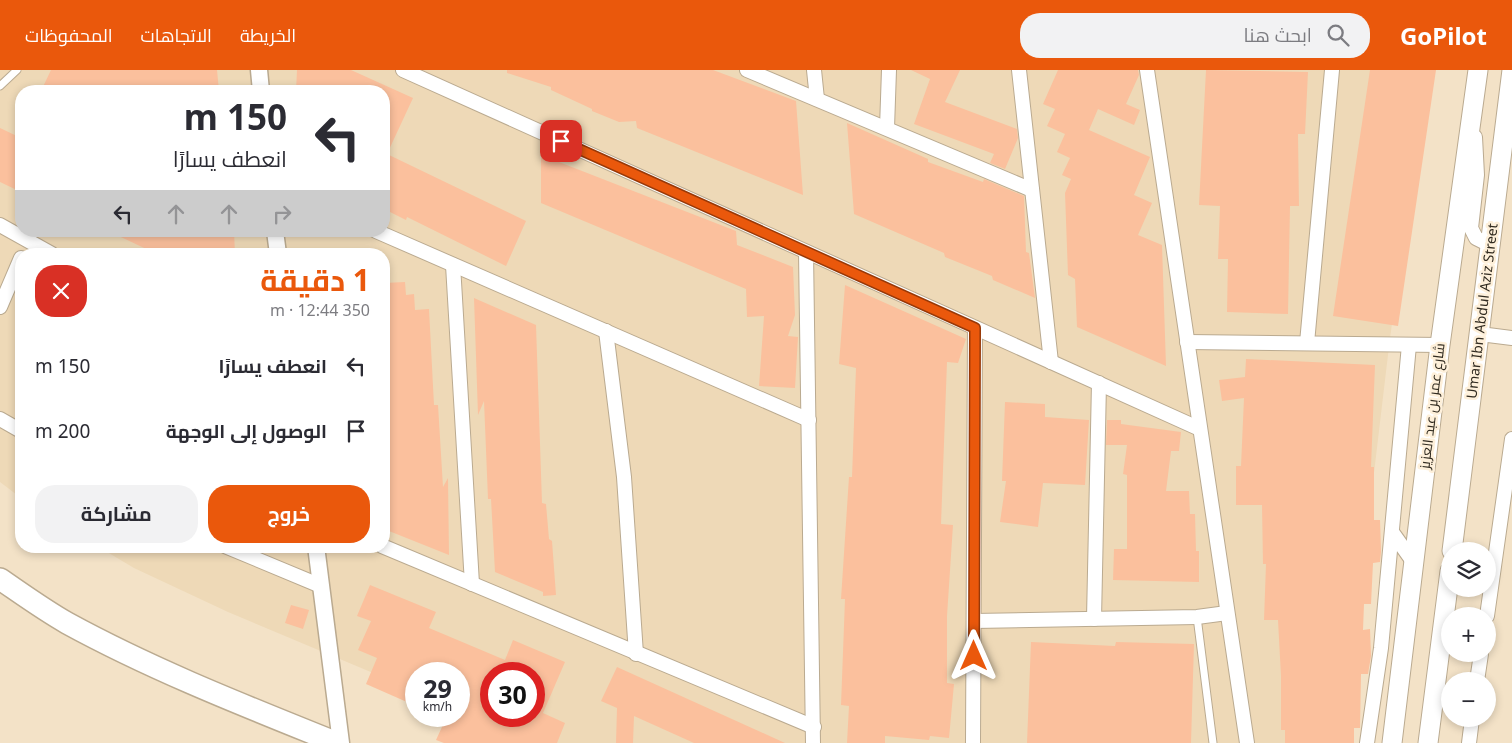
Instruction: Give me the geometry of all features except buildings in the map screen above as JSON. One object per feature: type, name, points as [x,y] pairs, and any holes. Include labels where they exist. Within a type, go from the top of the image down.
[{"type":"main road","name":"شارع عمر بن عبد العزيز","points":[[1392,743],[1440,345],[1478,70]]},
{"type":"main road","name":"Umar Ibn Abdul Aziz Street","points":[[1453,542],[1512,70]]},
{"type":"main road","points":[[0,579],[65,622],[126,654],[233,702],[337,743]]},
{"type":"main road","points":[[1428,743],[1447,597]]},
{"type":"street","points":[[259,70],[260,85]]},
{"type":"street","points":[[403,70],[1200,429]]},
{"type":"street","points":[[748,70],[1032,190]]},
{"type":"street","points":[[814,70],[817,99]]},
{"type":"street","points":[[887,128],[889,70]]},
{"type":"street","points":[[1019,70],[1051,362]]},
{"type":"street","points":[[1147,70],[1247,743]]},
{"type":"street","points":[[1307,344],[1332,70]]},
{"type":"street","points":[[1473,106],[1477,176],[1471,228],[1476,238],[1490,245]]},
{"type":"street","points":[[0,225],[15,233]]},
{"type":"street","points":[[23,237],[42,248]]},
{"type":"street","points":[[390,237],[809,420]]},
{"type":"street","points":[[26,248],[29,240]]},
{"type":"street","points":[[806,252],[813,743]]},
{"type":"street","points":[[453,265],[472,584]]},
{"type":"street","points":[[0,307],[15,272]]},
{"type":"street","points":[[973,743],[975,328]]},
{"type":"street","points":[[606,332],[624,477],[636,654]]},
{"type":"street","points":[[1480,334],[1512,338]]},
{"type":"street","points":[[1187,342],[1440,345]]},
{"type":"street","points":[[1367,743],[1381,648],[1409,345]]},
{"type":"street","points":[[1094,619],[1099,383]]},
{"type":"street","points":[[0,419],[15,428]]},
{"type":"street","points":[[1488,607],[1512,439]]},
{"type":"street","points":[[1392,532],[1414,563]]},
{"type":"street","points":[[390,549],[814,727]]},
{"type":"street","points":[[242,553],[321,586]]},
{"type":"street","points":[[317,553],[341,743]]},
{"type":"street","points":[[974,621],[1197,617],[1227,613]]},
{"type":"street","points":[[1468,743],[1471,727]]},
{"type":"lane","points":[[0,86],[17,70]]},
{"type":"lane","points":[[1197,617],[1213,743]]},
{"type":"shaded area","points":[[0,70],[1428,70],[1390,338],[1342,743],[544,743],[505,727],[545,727],[545,662],[480,662],[480,717],[470,713],[470,662],[405,662],[405,686],[228,612],[134,568],[109,553],[390,553],[390,248],[15,248],[15,493],[0,482]]},
{"type":"route","points":[[561,141],[975,328],[974,656]]}]
